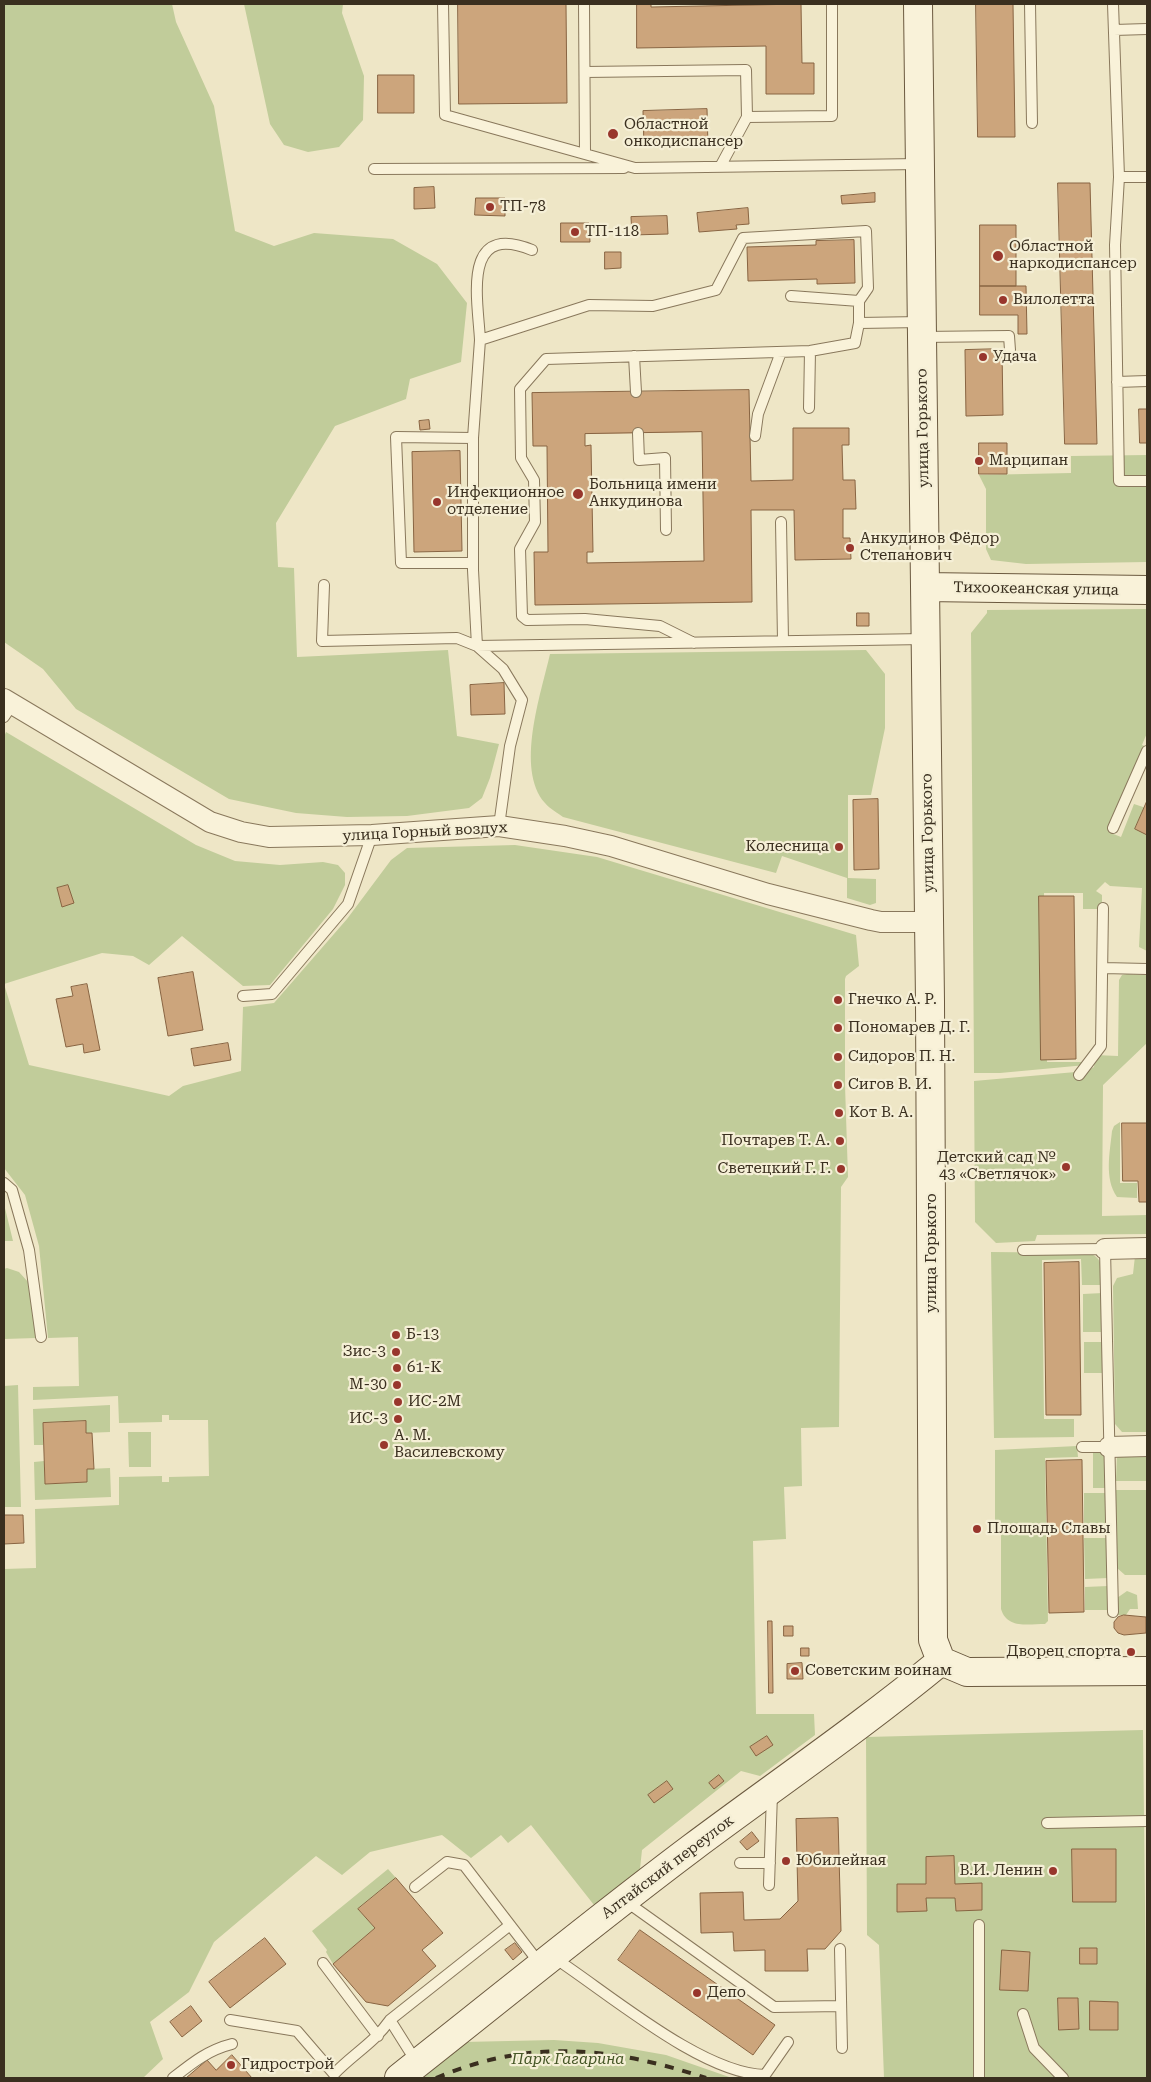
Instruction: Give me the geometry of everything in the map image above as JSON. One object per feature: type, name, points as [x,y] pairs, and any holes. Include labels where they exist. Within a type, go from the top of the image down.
[{"type":"main road","name":"улица Горького","points":[[918,4],[929,922],[933,1640],[941,1662]]},
{"type":"main road","name":"Тихоокеанская улица","points":[[925,588],[1147,590]]},
{"type":"main road","points":[[941,1662],[967,1672],[1147,1671]]},
{"type":"main road","name":"Алтайский переулок","points":[[408,2071],[623,1900],[772,1788],[891,1702],[941,1662]]},
{"type":"street","name":"улица Горный воздух","points":[[7,707],[210,822],[240,832],[269,838],[372,835],[499,826],[565,836],[611,846],[768,894],[871,920],[881,922],[929,922]]},
{"type":"street","points":[[1104,1249],[1147,1248]]},
{"type":"street","points":[[1109,1447],[1147,1446]]},
{"type":"lane","points":[[443,4],[445,115],[635,168]]},
{"type":"lane","points":[[584,4],[585,153]]},
{"type":"lane","points":[[747,117],[832,116],[832,4]]},
{"type":"lane","points":[[1030,4],[1032,123]]},
{"type":"lane","points":[[1113,4],[1119,177],[1116,245],[1119,481],[1147,481]]},
{"type":"lane","points":[[1114,30],[1147,28]]},
{"type":"lane","points":[[585,72],[746,70],[747,117],[720,167]]},
{"type":"lane","points":[[374,169],[920,164]]},
{"type":"lane","points":[[1119,177],[1147,177]]},
{"type":"lane","points":[[480,340],[589,305],[653,306],[716,290],[743,238],[866,231],[868,288],[859,301],[859,323],[855,343],[810,352],[546,359],[520,388],[521,458],[534,480],[535,522],[520,549],[522,616],[527,620],[585,619],[660,626],[694,643]]},
{"type":"lane","points":[[477,646],[473,562],[473,438],[480,340],[476,275],[481,256],[494,246],[517,244],[532,250]]},
{"type":"lane","points":[[791,296],[859,301]]},
{"type":"lane","points":[[859,323],[922,330],[1009,336],[1010,350]]},
{"type":"lane","points":[[755,436],[758,414],[781,352]]},
{"type":"lane","points":[[809,408],[810,352]]},
{"type":"lane","points":[[634,356],[636,392]]},
{"type":"lane","points":[[1117,382],[1147,381]]},
{"type":"lane","points":[[638,433],[639,460],[665,458],[666,530]]},
{"type":"lane","points":[[473,438],[396,437],[401,563],[473,562]]},
{"type":"lane","points":[[781,522],[783,641]]},
{"type":"lane","points":[[324,585],[322,641],[456,638],[477,646],[503,669],[522,700],[510,746],[499,826]]},
{"type":"lane","points":[[477,646],[926,639]]},
{"type":"lane","points":[[1113,828],[1147,750]]},
{"type":"lane","points":[[243,996],[272,994],[348,904],[372,835]]},
{"type":"lane","points":[[1078,1075],[1101,1046],[1103,908]]},
{"type":"lane","points":[[1103,968],[1147,969]]},
{"type":"lane","points":[[4,1183],[12,1190],[29,1250],[41,1337]]},
{"type":"lane","points":[[1023,1250],[1104,1249],[1113,1612]]},
{"type":"lane","points":[[1082,1447],[1109,1447]]},
{"type":"lane","points":[[769,1884],[772,1788]]},
{"type":"lane","points":[[1047,1823],[1147,1821]]},
{"type":"lane","points":[[415,1887],[447,1862],[464,1865],[510,1925],[546,1961],[690,2050],[749,2075],[765,2075],[788,2042]]},
{"type":"lane","points":[[740,1864],[770,1863]]},
{"type":"lane","points":[[623,1900],[774,2007],[841,2006]]},
{"type":"lane","points":[[230,2020],[297,2031],[334,2074],[378,2036],[390,2020],[510,1925]]},
{"type":"lane","points":[[978,1925],[979,2078]]},
{"type":"lane","points":[[840,1949],[842,2048]]},
{"type":"lane","points":[[323,1963],[378,2036]]},
{"type":"lane","points":[[1023,2014],[1034,2048],[1063,2078]]},
{"type":"lane","points":[[390,2020],[408,2071]]},
{"type":"lane","points":[[173,2078],[196,2059],[217,2048],[232,2044]]},
{"type":"green space","points":[[4,4],[172,4],[176,22],[214,106],[235,231],[274,246],[314,233],[393,239],[437,264],[467,303],[461,362],[410,379],[406,399],[335,426],[276,523],[278,567],[294,568],[297,657],[448,650],[457,736],[499,744],[490,778],[482,798],[469,808],[407,816],[347,817],[296,813],[229,799],[76,709],[43,669],[4,642]]},
{"type":"green space","points":[[244,4],[343,4],[342,13],[364,76],[363,120],[339,147],[308,152],[284,145],[270,124]]},
{"type":"green space","points":[[1147,455],[1147,562],[1026,564],[991,560],[986,549],[986,489],[979,475],[1071,473],[1071,456]]},
{"type":"green space","points":[[1147,609],[1147,733],[1142,745],[1147,747],[1111,833],[1121,837],[1134,804],[1146,808],[1138,828],[1147,832],[1147,951],[1139,947],[1142,888],[1110,886],[1105,882],[1096,891],[1102,895],[1102,909],[1083,909],[1083,893],[1044,893],[1047,1062],[1087,1062],[1086,1065],[1000,1073],[974,1073],[971,633],[987,613],[987,610]]},
{"type":"green space","points":[[866,650],[885,674],[885,728],[871,795],[848,795],[848,878],[876,879],[876,903],[870,905],[847,898],[847,878],[782,856],[776,873],[563,817],[545,803],[536,788],[532,771],[533,731],[550,654]]},
{"type":"green space","points":[[6,732],[196,845],[235,861],[280,865],[323,862],[338,865],[345,873],[345,885],[333,909],[270,985],[243,986],[182,936],[149,965],[133,956],[102,953],[4,984],[4,737]]},
{"type":"green space","points":[[515,845],[597,857],[856,935],[859,966],[846,976],[845,979],[845,1085],[848,1177],[841,1187],[839,1427],[801,1428],[802,1486],[784,1487],[786,1539],[753,1541],[756,1714],[814,1714],[815,1735],[760,1776],[741,1771],[642,1850],[640,1869],[594,1905],[531,1825],[508,1843],[501,1835],[471,1858],[442,1835],[370,1852],[342,1875],[316,1856],[214,1942],[189,1992],[150,2022],[163,2059],[143,2078],[4,2078],[4,1569],[36,1568],[35,1509],[119,1505],[119,1477],[162,1476],[162,1482],[169,1482],[169,1477],[209,1476],[208,1420],[169,1420],[169,1415],[162,1415],[162,1422],[119,1423],[118,1396],[33,1400],[33,1387],[79,1386],[78,1337],[48,1338],[39,1246],[25,1195],[4,1168],[4,984],[29,1065],[169,1096],[183,1086],[241,1071],[243,1007],[274,1003],[347,919],[391,860],[407,848]]},
{"type":"green space","name":"Детский сад № 43 «Светлячок»","points":[[1122,975],[1147,975],[1147,1043],[1103,1085],[1102,1216],[1147,1215],[1147,1234],[1037,1235],[1035,1241],[996,1243],[975,1222],[974,1081],[1087,1071],[1094,1067],[1095,1055],[1118,1056],[1119,980]]},
{"type":"green space","points":[[1120,1122],[1120,1183],[1137,1183],[1137,1198],[1117,1197],[1110,1182],[1109,1156],[1112,1131],[1114,1126]]},
{"type":"green space","points":[[4,1204],[13,1241],[4,1241]]},
{"type":"green space","points":[[1147,1249],[1147,1432],[1122,1432],[1115,1424],[1113,1286],[1117,1278],[1133,1274],[1135,1256]]},
{"type":"green space","points":[[991,1252],[1088,1253],[1097,1258],[1101,1265],[1102,1285],[1082,1285],[1081,1259],[1042,1260],[1044,1419],[1074,1419],[1074,1437],[994,1438]]},
{"type":"green space","points":[[7,1268],[19,1272],[29,1283],[36,1338],[4,1339],[4,1269]]},
{"type":"green space","points":[[1103,1293],[1103,1332],[1083,1332],[1083,1294]]},
{"type":"green space","points":[[1084,1342],[1103,1342],[1104,1373],[1084,1373]]},
{"type":"green space","points":[[18,1385],[21,1507],[4,1507],[4,1386]]},
{"type":"green space","points":[[110,1405],[110,1432],[86,1433],[85,1421],[43,1423],[43,1445],[34,1445],[33,1409]]},
{"type":"green space","points":[[128,1432],[151,1432],[151,1467],[129,1467]]},
{"type":"green space","points":[[1077,1446],[1078,1457],[1045,1458],[1048,1621],[1045,1624],[1025,1625],[1013,1623],[1008,1620],[1001,1609],[1001,1529],[995,1520],[995,1450]]},
{"type":"green space","points":[[1147,1449],[1147,1481],[1116,1481],[1117,1454]]},
{"type":"green space","points":[[1093,1452],[1100,1452],[1105,1457],[1106,1488],[1093,1488]]},
{"type":"green space","points":[[44,1461],[45,1484],[87,1482],[87,1469],[110,1468],[111,1497],[35,1500],[34,1462]]},
{"type":"green space","points":[[1115,1490],[1147,1490],[1147,1575],[1125,1575],[1117,1568]]},
{"type":"green space","points":[[1084,1493],[1106,1493],[1107,1533],[1084,1533]]},
{"type":"green space","points":[[1084,1538],[1107,1538],[1108,1578],[1085,1579]]},
{"type":"green space","points":[[1108,1586],[1108,1610],[1085,1610],[1085,1587]]},
{"type":"green space","points":[[1127,1591],[1137,1595],[1138,1609],[1130,1609],[1126,1615],[1117,1615],[1117,1598]]},
{"type":"green space","points":[[1143,1730],[1147,2078],[884,2078],[879,1945],[867,1935],[866,1737]]},
{"type":"green space","points":[[388,1869],[396,1878],[358,1909],[375,1928],[333,1964],[326,1952],[327,1950],[312,1931]]},
{"type":"green space","name":"Парк Гагарина","points":[[554,2040],[598,2043],[666,2055],[732,2078],[418,2078],[463,2042]]},
{"type":"building","points":[[458,4],[566,4],[567,103],[459,104]]},
{"type":"building","points":[[637,4],[651,4],[651,7],[801,4],[802,63],[814,63],[814,94],[766,94],[766,46],[637,48]]},
{"type":"building","points":[[976,4],[1013,4],[1015,137],[978,137]]},
{"type":"building","points":[[378,75],[414,75],[414,113],[378,113]]},
{"type":"building","points":[[707,109],[708,146],[644,147],[643,111]]},
{"type":"building","points":[[1058,183],[1090,183],[1097,444],[1065,444]]},
{"type":"building","points":[[434,187],[435,208],[414,209],[414,188]]},
{"type":"building","points":[[875,193],[875,202],[842,204],[841,196]]},
{"type":"building","name":"ТП-78","points":[[476,198],[505,198],[505,216],[475,215]]},
{"type":"building","points":[[748,208],[749,224],[736,225],[737,229],[699,232],[697,213]]},
{"type":"building","points":[[667,216],[668,234],[632,235],[631,217]]},
{"type":"building","name":"ТП-118","points":[[561,223],[589,223],[590,242],[561,242]]},
{"type":"building","name":"Областной наркодиспансер","points":[[980,225],[1016,225],[1016,286],[980,286]]},
{"type":"building","points":[[854,240],[855,283],[817,284],[817,279],[748,281],[747,247],[816,245],[816,241]]},
{"type":"building","points":[[605,252],[621,252],[621,268],[605,269]]},
{"type":"building","name":"Вилолетта","points":[[980,286],[1026,286],[1027,334],[1018,334],[1018,315],[980,315]]},
{"type":"building","points":[[1002,349],[1003,415],[966,416],[965,350]]},
{"type":"building","points":[[749,390],[751,481],[793,480],[793,428],[849,428],[849,445],[842,445],[843,480],[855,480],[856,509],[843,509],[843,538],[850,538],[851,559],[795,560],[794,510],[751,510],[752,602],[535,605],[534,552],[548,552],[547,446],[533,446],[532,393]],"holes":[[[702,432],[704,561],[587,563],[587,552],[593,552],[591,445],[585,446],[585,434]]]},
{"type":"building","points":[[1139,409],[1147,409],[1147,443],[1140,443]]},
{"type":"building","points":[[429,420],[430,429],[420,430],[419,421]]},
{"type":"building","points":[[979,443],[1007,443],[1007,474],[979,474]]},
{"type":"building","name":"Инфекционное отделение","points":[[460,451],[462,551],[414,552],[412,452]]},
{"type":"building","points":[[857,613],[869,613],[869,626],[857,626]]},
{"type":"building","points":[[504,683],[505,714],[471,715],[470,685]]},
{"type":"building","points":[[878,799],[879,869],[854,870],[853,800]]},
{"type":"building","points":[[1147,801],[1147,835],[1135,829]]},
{"type":"building","points":[[68,885],[74,903],[62,907],[57,888]]},
{"type":"building","points":[[1039,896],[1074,896],[1076,1059],[1041,1060]]},
{"type":"building","points":[[193,972],[203,1030],[168,1036],[158,978]]},
{"type":"building","points":[[87,984],[100,1050],[84,1053],[83,1044],[66,1047],[56,999],[73,996],[71,987]]},
{"type":"building","points":[[228,1043],[231,1060],[194,1066],[191,1049]]},
{"type":"building","points":[[1122,1123],[1147,1123],[1147,1202],[1139,1202],[1138,1181],[1123,1181]]},
{"type":"building","points":[[1079,1262],[1081,1415],[1046,1415],[1044,1263]]},
{"type":"building","points":[[86,1421],[86,1433],[92,1433],[94,1469],[87,1469],[87,1482],[45,1484],[43,1423]]},
{"type":"building","points":[[1082,1460],[1084,1612],[1049,1613],[1046,1461]]},
{"type":"building","points":[[4,1515],[23,1515],[24,1543],[4,1544]]},
{"type":"building","points":[[1124,1615],[1146,1617],[1146,1633],[1124,1635],[1118,1633],[1114,1628],[1114,1622],[1118,1617]]},
{"type":"building","points":[[768,1621],[772,1621],[773,1693],[769,1693]]},
{"type":"building","points":[[784,1626],[793,1626],[793,1636],[784,1636]]},
{"type":"building","points":[[801,1648],[809,1648],[809,1656],[801,1656]]},
{"type":"building","name":"Советским воинам","points":[[802,1663],[803,1679],[787,1679],[787,1664]]},
{"type":"building","points":[[767,1736],[773,1745],[756,1756],[750,1747]]},
{"type":"building","points":[[719,1775],[724,1781],[714,1789],[709,1783]]},
{"type":"building","points":[[667,1781],[673,1789],[654,1803],[648,1795]]},
{"type":"building","points":[[838,1818],[841,1931],[825,1949],[807,1949],[808,1971],[765,1971],[765,1950],[734,1951],[733,1932],[701,1933],[700,1893],[743,1892],[744,1920],[780,1919],[798,1901],[796,1819]]},
{"type":"building","points":[[752,1832],[759,1841],[747,1850],[740,1842]]},
{"type":"building","points":[[1072,1849],[1116,1849],[1116,1902],[1073,1902]]},
{"type":"building","points":[[954,1856],[955,1884],[982,1883],[982,1910],[956,1911],[955,1898],[926,1898],[927,1911],[897,1912],[897,1884],[926,1884],[926,1857]]},
{"type":"building","points":[[396,1878],[443,1933],[422,1950],[436,1966],[388,2006],[366,2002],[333,1964],[375,1928],[358,1909]]},
{"type":"building","name":"Депо","points":[[640,1930],[775,2025],[753,2055],[618,1960]]},
{"type":"building","points":[[265,1938],[286,1964],[230,2008],[209,1982]]},
{"type":"building","points":[[515,1943],[522,1952],[513,1960],[505,1950]]},
{"type":"building","points":[[1080,1948],[1097,1948],[1097,1964],[1080,1964]]},
{"type":"building","points":[[1002,1950],[1030,1952],[1028,1991],[1000,1990]]},
{"type":"building","points":[[1058,1998],[1078,1998],[1079,2029],[1059,2030]]},
{"type":"building","points":[[1090,2001],[1118,2002],[1118,2030],[1090,2030]]},
{"type":"building","points":[[191,2006],[202,2021],[182,2037],[170,2022]]},
{"type":"building","name":"Гидрострой","points":[[232,2055],[252,2078],[186,2078],[207,2060],[216,2070]]},
{"type":"railway","points":[[436,2078],[471,2065],[505,2057],[538,2052],[571,2051],[637,2059],[706,2078]]},
{"type":"place","name":"Областной онкодиспансер","points":[[613,134]]},
{"type":"place","name":"ТП-78","points":[[490,207]]},
{"type":"place","name":"ТП-118","points":[[575,232]]},
{"type":"place","name":"Областной наркодиспансер","points":[[998,256]]},
{"type":"place","name":"Вилолетта","points":[[1003,300]]},
{"type":"place","name":"Удача","points":[[983,357]]},
{"type":"place","name":"Марципан","points":[[979,461]]},
{"type":"place","name":"Больница имени Анкудинова","points":[[578,494]]},
{"type":"place","name":"Инфекционное отделение","points":[[437,502]]},
{"type":"place","name":"Анкудинов Фёдор Степанович","points":[[850,548]]},
{"type":"place","name":"Колесница","points":[[839,847]]},
{"type":"place","name":"Гнечко А. Р.","points":[[838,1000]]},
{"type":"place","name":"Пономарев Д. Г.","points":[[838,1028]]},
{"type":"place","name":"Сидоров П. Н.","points":[[838,1057]]},
{"type":"place","name":"Сигов В. И.","points":[[838,1085]]},
{"type":"place","name":"Кот В. А.","points":[[839,1113]]},
{"type":"place","name":"Почтарев Т. А.","points":[[840,1141]]},
{"type":"place","name":"Детский сад № 43 «Светлячок»","points":[[1066,1167]]},
{"type":"place","name":"Светецкий Г. Г.","points":[[841,1169]]},
{"type":"place","name":"Б-13","points":[[396,1335]]},
{"type":"place","name":"Зис-3","points":[[396,1352]]},
{"type":"place","name":"61-К","points":[[397,1368]]},
{"type":"place","name":"М-30","points":[[397,1385]]},
{"type":"place","name":"ИС-2М","points":[[398,1402]]},
{"type":"place","name":"ИС-3","points":[[398,1419]]},
{"type":"place","name":"А. М. Василевскому","points":[[384,1445]]},
{"type":"place","name":"Площадь Славы","points":[[977,1529]]},
{"type":"place","name":"Дворец спорта","points":[[1131,1652]]},
{"type":"place","name":"Советским воинам","points":[[795,1671]]},
{"type":"place","name":"Юбилейная","points":[[786,1861]]},
{"type":"place","name":"В.И. Ленин","points":[[1053,1871]]},
{"type":"place","name":"Депо","points":[[697,1993]]},
{"type":"place","name":"Гидрострой","points":[[231,2065]]}]
